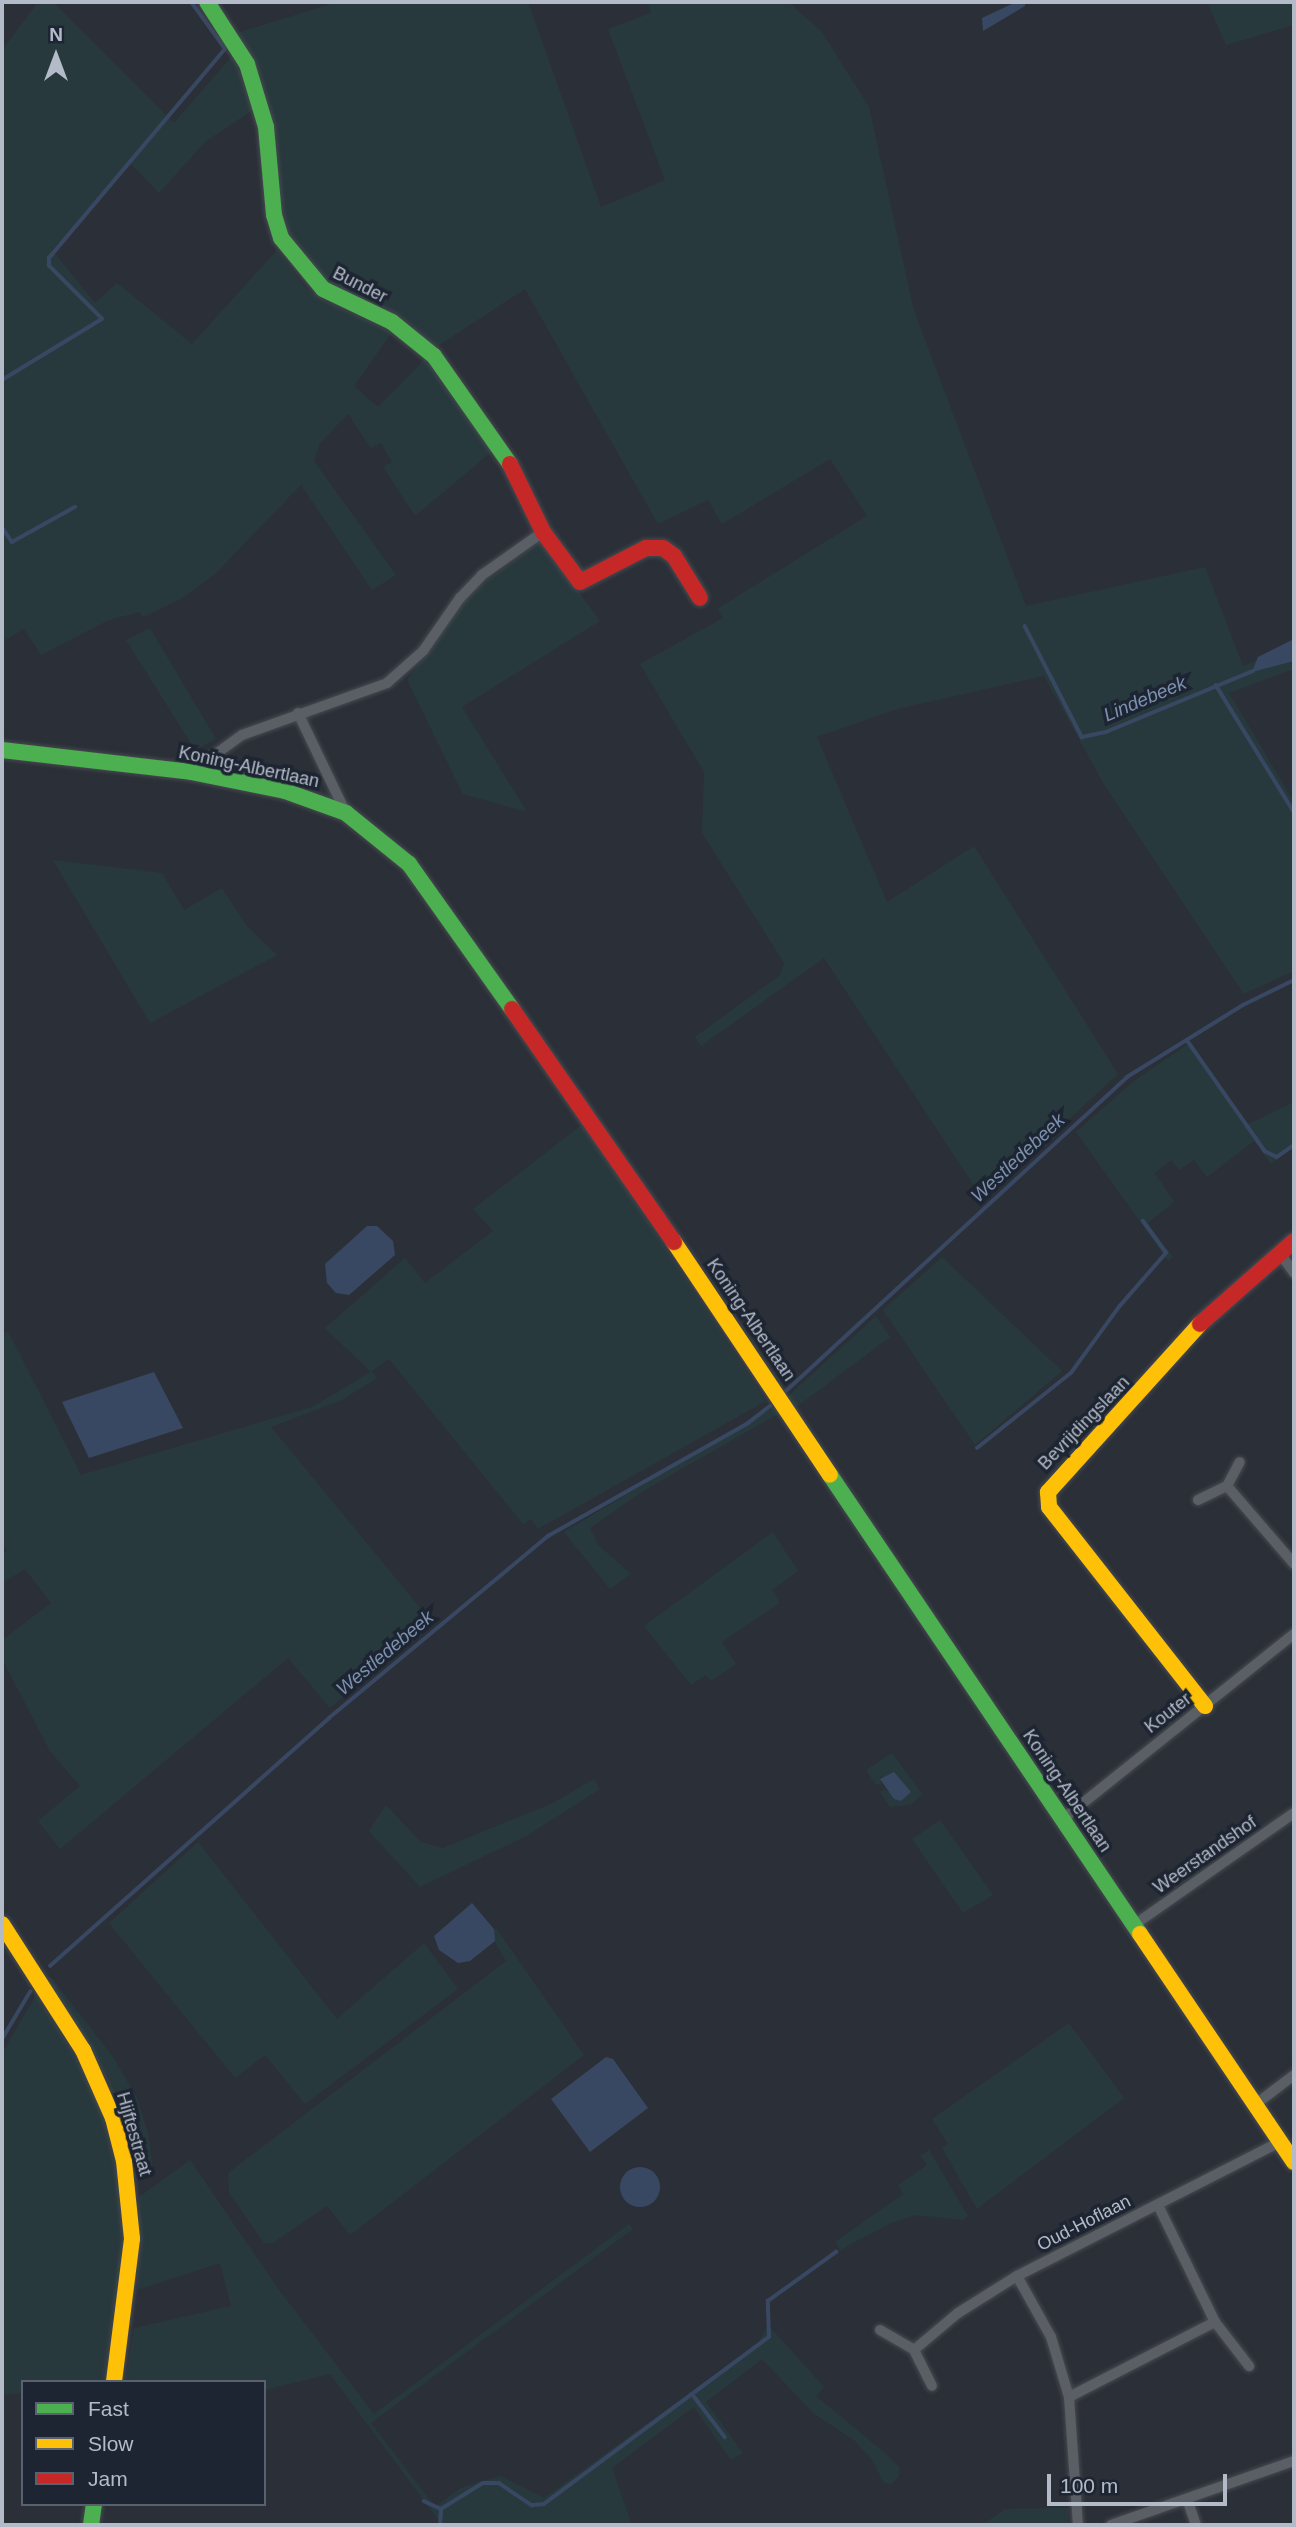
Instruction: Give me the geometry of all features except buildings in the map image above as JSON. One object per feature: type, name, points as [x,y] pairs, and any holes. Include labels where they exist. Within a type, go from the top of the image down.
[{"type":"street","name":"Bunder","points":[[206,2],[235,41],[257,90],[281,237],[309,277],[323,289],[392,322],[434,356],[508,459],[543,532],[580,582],[646,548],[663,548],[674,556],[700,598]]},
{"type":"street","points":[[191,772],[242,735],[298,713],[365,694],[396,677],[423,651],[460,598],[482,575],[543,532]]},
{"type":"street","points":[[298,713],[346,813]]},
{"type":"street","name":"Koning-Albertlaan","points":[[2,750],[191,772],[285,791],[346,813],[425,881],[1294,2162]]},
{"type":"street","name":"Bevrijdingslaan","points":[[1205,1706],[1049,1507],[1048,1492],[1214,1308],[1294,1241]]},
{"type":"street","points":[[1279,1252],[1294,1273]]},
{"type":"street","points":[[1198,1500],[1227,1486],[1240,1462]]},
{"type":"street","points":[[1227,1486],[1294,1564]]},
{"type":"street","name":"Kouter","points":[[1063,1819],[1294,1634]]},
{"type":"street","name":"Weerstandshof","points":[[1134,1925],[1294,1813]]},
{"type":"street","name":"Hijftestraat","points":[[2,1924],[83,2050],[113,2118],[124,2161],[132,2239],[114,2380]]},
{"type":"street","points":[[1256,2104],[1294,2075]]},
{"type":"street","name":"Oud-Hoflaan","points":[[914,2350],[958,2313],[1017,2276],[1280,2142]]},
{"type":"street","points":[[1158,2205],[1215,2322],[1249,2366]]},
{"type":"street","points":[[1017,2276],[1051,2337],[1069,2396],[1078,2525]]},
{"type":"street","points":[[1069,2396],[1215,2322]]},
{"type":"street","points":[[880,2330],[914,2350],[932,2386]]},
{"type":"street","points":[[1111,2525],[1294,2461]]},
{"type":"street","points":[[1187,2499],[1196,2525]]},
{"type":"street","points":[[91,2525],[94,2506]]},
{"type":"shaded area","points":[[38,2],[53,2],[174,123],[233,55],[253,110],[206,141],[159,193],[131,164],[52,250],[95,303],[117,283],[192,344],[277,250],[305,287],[324,301],[392,332],[354,386],[378,407],[426,358],[495,449],[415,516],[383,467],[392,462],[381,443],[371,448],[348,414],[320,443],[314,461],[396,575],[372,590],[301,485],[215,574],[181,599],[143,617],[140,612],[109,620],[41,655],[24,629],[2,642],[2,50]]},
{"type":"shaded area","points":[[337,2],[528,2],[601,207],[665,180],[608,29],[651,13],[647,2],[788,2],[822,32],[869,107],[914,311],[1026,606],[1205,567],[1243,666],[1294,646],[1294,669],[1229,693],[1294,802],[1294,971],[1244,994],[1105,786],[1044,676],[897,709],[817,737],[887,902],[974,846],[1118,1074],[983,1199],[824,958],[701,1046],[695,1037],[780,975],[784,963],[702,833],[704,772],[640,664],[723,618],[717,609],[867,516],[830,459],[722,524],[708,500],[658,524],[525,289],[435,348],[401,319],[315,275],[289,236],[280,203],[271,112],[255,65],[237,33]]},
{"type":"shaded area","points":[[1207,2],[1294,2],[1294,25],[1226,45]]},
{"type":"shaded area","points":[[541,540],[600,621],[462,707],[527,812],[463,794],[407,680],[470,593]]},
{"type":"shaded area","points":[[150,628],[216,739],[195,750],[126,640]]},
{"type":"shaded area","points":[[53,860],[162,873],[184,910],[222,888],[247,926],[277,955],[150,1023]]},
{"type":"shaded area","points":[[1191,1042],[1244,1126],[1294,1102],[1294,1147],[1271,1164],[1254,1141],[1207,1177],[1194,1160],[1179,1170],[1171,1160],[1155,1173],[1174,1202],[1148,1223],[1173,1257],[1168,1261],[1076,1132],[1134,1081]]},
{"type":"shaded area","points":[[583,1124],[766,1401],[538,1529],[531,1519],[523,1524],[389,1359],[372,1371],[377,1378],[342,1400],[271,1427],[431,1621],[330,1708],[288,1658],[60,1849],[38,1821],[80,1786],[50,1751],[2,1659],[2,1640],[51,1603],[25,1569],[2,1583],[2,1554],[7,1550],[2,1544],[2,1334],[8,1331],[81,1475],[312,1407],[371,1372],[325,1328],[405,1258],[425,1283],[493,1231],[473,1209]]},
{"type":"shaded area","points":[[942,1257],[1062,1371],[975,1445],[883,1310]]},
{"type":"shaded area","points":[[876,1316],[890,1337],[795,1408],[787,1397]]},
{"type":"shaded area","points":[[773,1407],[778,1414],[648,1488],[590,1528],[598,1545],[631,1574],[610,1589],[564,1532]]},
{"type":"shaded area","points":[[773,1532],[798,1571],[772,1590],[780,1603],[722,1642],[736,1664],[711,1681],[706,1675],[691,1685],[644,1626]]},
{"type":"shaded area","points":[[892,1753],[922,1794],[912,1804],[890,1807],[880,1792],[885,1789],[901,1801],[911,1792],[880,1776],[882,1784],[876,1785],[866,1770]]},
{"type":"shaded area","points":[[594,1779],[600,1789],[528,1835],[420,1887],[369,1831],[386,1805],[421,1842],[443,1848],[553,1803]]},
{"type":"shaded area","points":[[940,1820],[993,1895],[963,1913],[912,1839]]},
{"type":"shaded area","points":[[198,1842],[337,2019],[424,1943],[458,1989],[305,2104],[265,2055],[235,2078],[109,1923]]},
{"type":"shaded area","points":[[496,1928],[584,2055],[350,2235],[327,2206],[273,2243],[264,2243],[229,2193],[228,2173],[506,1961],[490,1934]]},
{"type":"shaded area","points":[[51,1977],[113,2057],[137,2098],[149,2136],[153,2172],[146,2178],[137,2174],[110,2085],[46,1979]]},
{"type":"shaded area","points":[[36,1995],[75,2057],[101,2111],[123,2198],[124,2234],[103,2380],[21,2380],[21,2393],[2,2395],[2,2053]]},
{"type":"shaded area","points":[[1069,2023],[1124,2098],[977,2209],[942,2148],[948,2144],[932,2119]]},
{"type":"shaded area","points":[[929,2150],[968,2216],[963,2220],[916,2215],[891,2223],[840,2250],[835,2242],[903,2194],[898,2185],[927,2165],[920,2156]]},
{"type":"shaded area","points":[[190,2160],[279,2290],[374,2414],[629,2224],[633,2229],[371,2423],[435,2507],[460,2488],[500,2476],[544,2498],[758,2343],[768,2325],[824,2387],[816,2396],[886,2454],[900,2468],[898,2477],[892,2484],[884,2483],[873,2461],[855,2441],[813,2413],[762,2359],[706,2402],[743,2453],[731,2460],[694,2407],[612,2468],[632,2525],[442,2525],[330,2374],[266,2390],[266,2380],[125,2380],[134,2328],[231,2306],[220,2263],[137,2290],[139,2197]]},
{"type":"shaded area","points":[[1068,2508],[1068,2525],[982,2525],[1005,2509]]},
{"type":"water","points":[[1016,2],[1025,2],[1025,6],[983,31],[982,18]]},
{"type":"water","points":[[1294,639],[1294,661],[1252,672],[1258,657]]},
{"type":"water","points":[[367,1226],[377,1226],[393,1241],[395,1255],[349,1295],[336,1293],[327,1283],[325,1264]]},
{"type":"water","points":[[154,1372],[183,1428],[89,1458],[62,1402]]},
{"type":"water","points":[[894,1772],[911,1792],[901,1801],[894,1799],[880,1779]]},
{"type":"water","points":[[472,1903],[494,1929],[495,1941],[470,1961],[458,1963],[439,1950],[434,1936]]},
{"type":"water","points":[[606,2057],[613,2059],[648,2108],[590,2152],[551,2099]]},
{"type":"water","points":[[640,2167],[648,2168],[654,2173],[659,2179],[659,2195],[654,2201],[648,2206],[640,2207],[632,2206],[626,2201],[621,2195],[620,2187],[621,2179],[626,2173],[632,2168]]},
{"type":"waterway","points":[[2,380],[102,319],[49,266],[49,258],[225,49],[191,2]]},
{"type":"waterway","points":[[2,527],[12,542],[75,507]]},
{"type":"waterway","name":"Lindebeek","points":[[1025,626],[1082,737],[1106,732],[1253,671]]},
{"type":"waterway","points":[[1216,685],[1294,812]]},
{"type":"waterway","name":"Westledebeek","points":[[786,1391],[1127,1077],[1243,1005],[1294,980]]},
{"type":"waterway","points":[[1187,1040],[1265,1151],[1277,1157],[1294,1145]]},
{"type":"waterway","points":[[977,1448],[1071,1373],[1119,1307],[1166,1253],[1143,1221]]},
{"type":"waterway","name":"Westledebeek","points":[[50,1966],[329,1718],[548,1536],[747,1424],[770,1406]]},
{"type":"waterway","name":"Westledebeek","points":[[2,2039],[30,1992]]},
{"type":"waterway","points":[[440,2525],[441,2509],[483,2483],[499,2483],[532,2505],[544,2504],[769,2337],[768,2301],[836,2252]]},
{"type":"waterway","points":[[693,2395],[725,2437]]},
{"type":"waterway","points":[[424,2501],[441,2509]]},
{"type":"traffic: fast","points":[[207,2],[247,64],[266,127],[274,215],[281,238],[323,289],[392,322],[434,356],[510,464]]},
{"type":"traffic: fast","points":[[2,750],[191,772],[285,791],[346,813],[409,864],[512,1009]]},
{"type":"traffic: fast","points":[[830,1475],[1140,1934]]},
{"type":"traffic: fast","points":[[91,2525],[94,2506]]},
{"type":"traffic: slow","points":[[674,1242],[830,1475]]},
{"type":"traffic: slow","points":[[1200,1324],[1048,1492],[1049,1507],[1205,1706]]},
{"type":"traffic: slow","points":[[2,1924],[83,2050],[113,2118],[124,2161],[132,2239],[114,2380]]},
{"type":"traffic: slow","points":[[1140,1934],[1294,2162]]},
{"type":"traffic: jam","points":[[510,464],[543,532],[580,582],[646,548],[663,548],[674,556],[700,598]]},
{"type":"traffic: jam","points":[[512,1009],[674,1242]]},
{"type":"traffic: jam","points":[[1200,1324],[1294,1241]]}]
